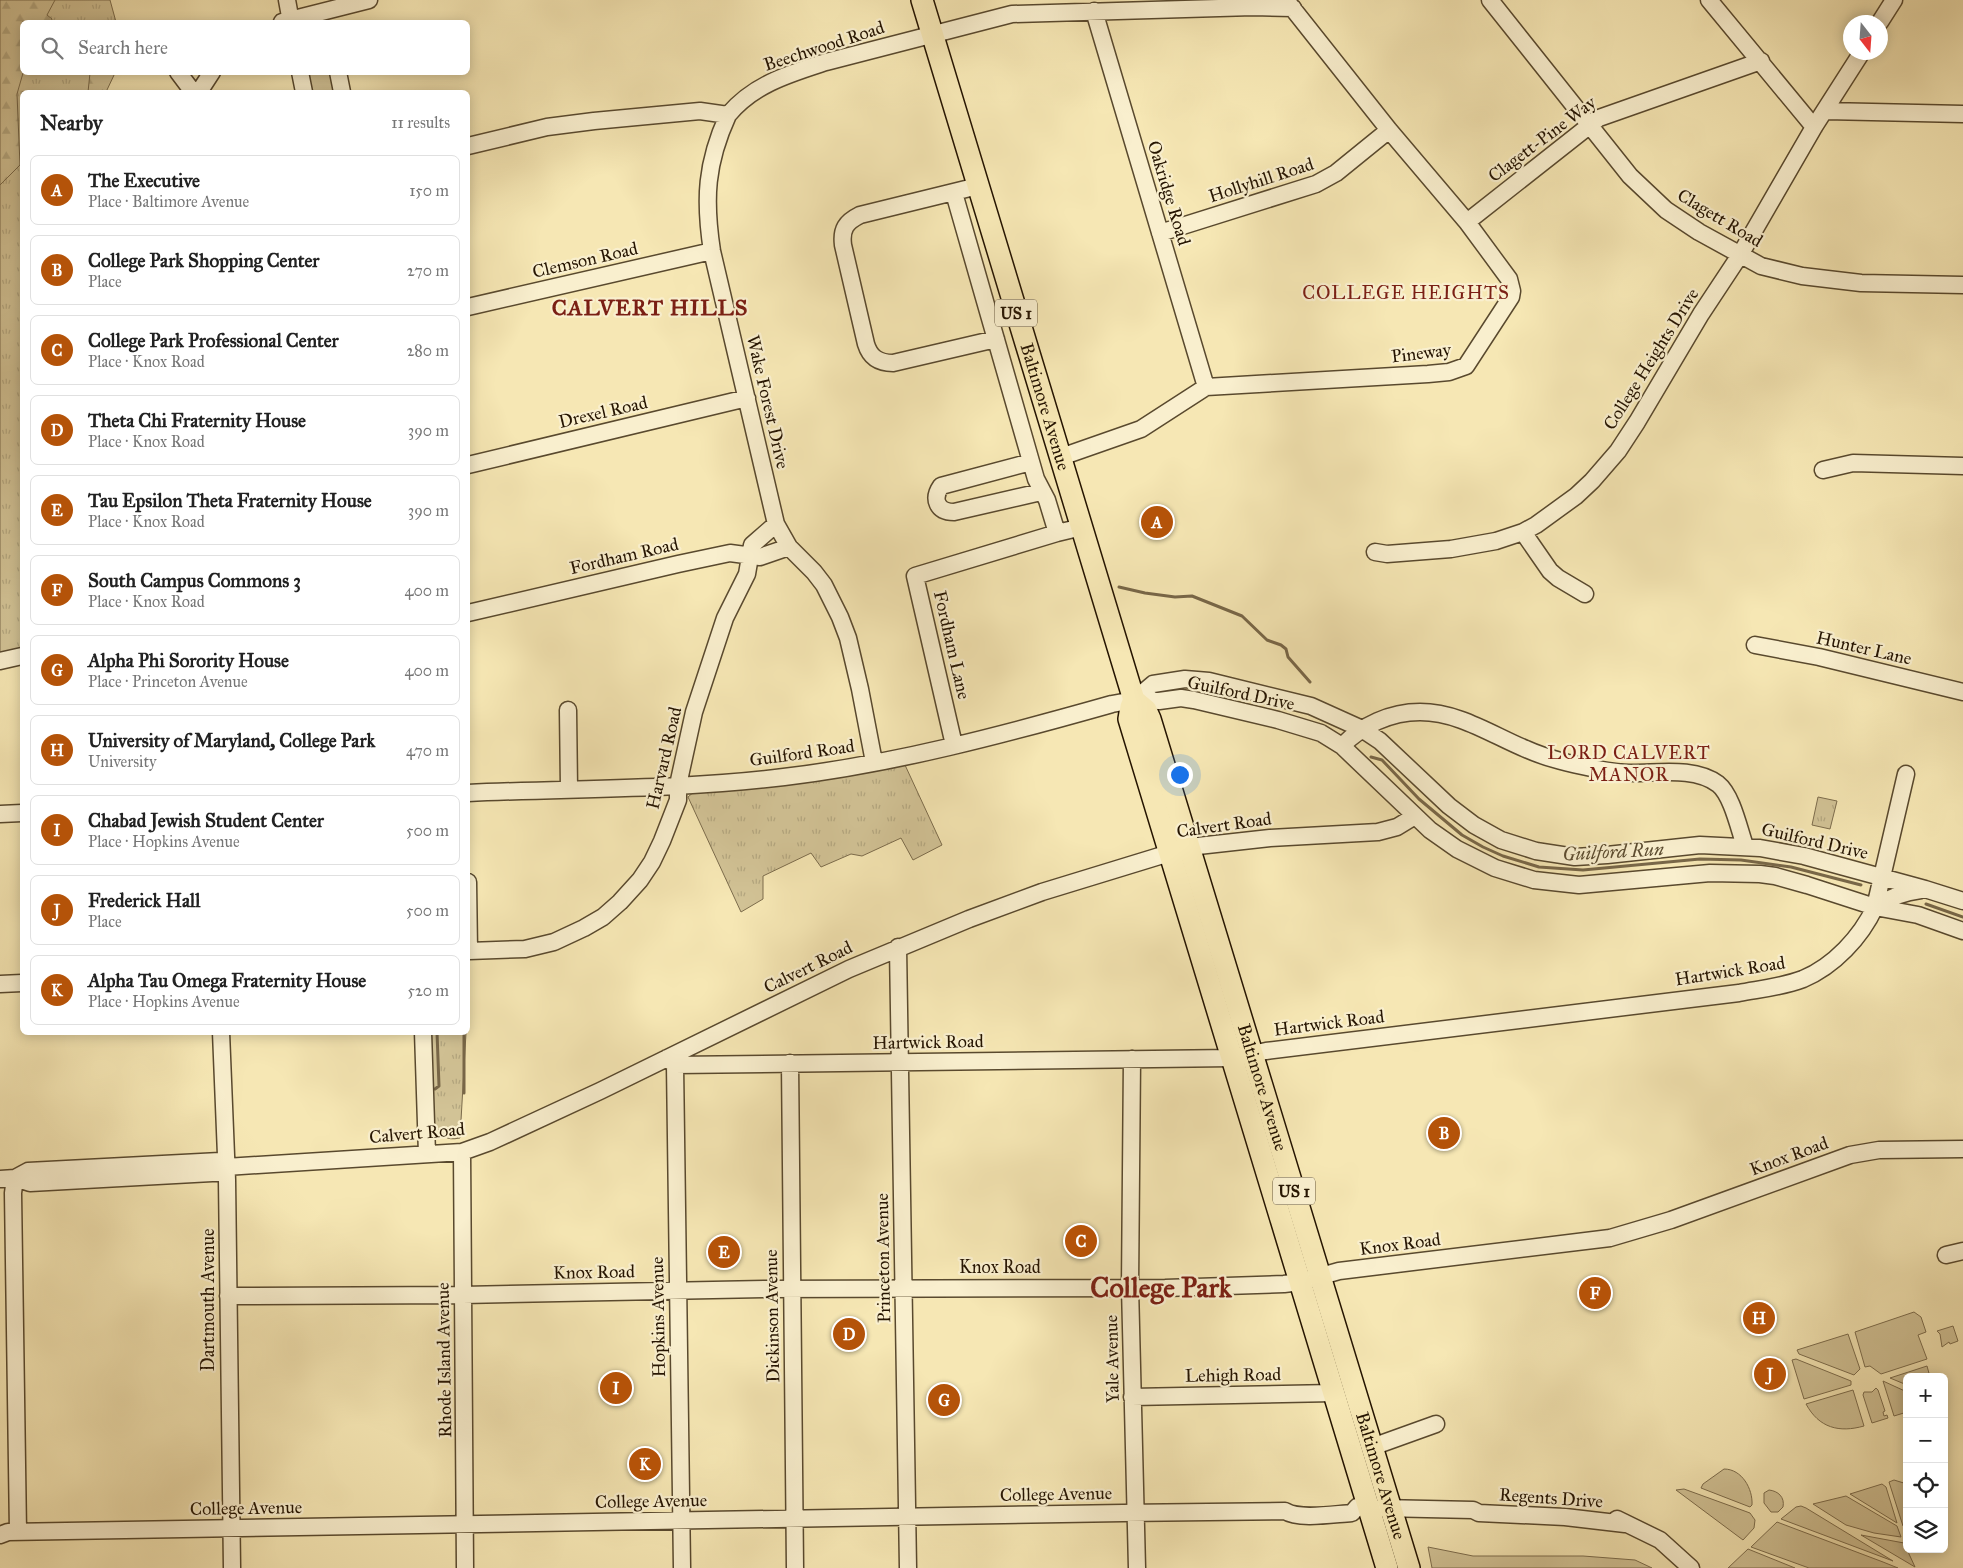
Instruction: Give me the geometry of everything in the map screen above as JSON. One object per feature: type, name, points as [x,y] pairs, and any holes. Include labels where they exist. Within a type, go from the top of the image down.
[{"type":"main road","name":"Baltimore Avenue","points":[[922,0],[1134,700],[1129,719],[1180,850],[1310,1279],[1372,1447],[1409,1568]]},
{"type":"main road","name":"Baltimore Avenue","points":[[1310,1279],[1334,1393],[1363,1507],[1387,1568]]},
{"type":"street","points":[[287,0],[288,20]]},
{"type":"street","points":[[292,20],[369,0]]},
{"type":"street","name":"Clagett Road","points":[[1490,0],[1630,176],[1666,210],[1699,232],[1761,266],[1779,271],[1834,281],[1963,286]]},
{"type":"street","points":[[1710,0],[1814,127]]},
{"type":"street","points":[[1884,15],[1894,0]]},
{"type":"street","name":"Beechwood Road","points":[[728,114],[754,90],[798,71],[1012,14],[1253,7],[1290,4]]},
{"type":"street","name":"Pineway","points":[[1060,458],[1141,429],[1206,387],[1428,374],[1449,372],[1466,366],[1511,297],[1510,280],[1466,222],[1290,4]]},
{"type":"street","name":"Oakridge Road","points":[[1094,11],[1206,387]]},
{"type":"street","name":"College Heights Drive","points":[[1375,552],[1387,554],[1451,549],[1496,541],[1523,532],[1536,525],[1576,496],[1592,481],[1618,451],[1701,314],[1740,255],[1814,127],[1857,60]]},
{"type":"street","name":"Clagett-Pine Way","points":[[1466,222],[1588,125],[1609,113],[1761,61]]},
{"type":"street","points":[[180,75],[191,90]]},
{"type":"street","points":[[200,90],[210,75]]},
{"type":"street","points":[[301,75],[304,90]]},
{"type":"street","points":[[339,75],[342,90]]},
{"type":"street","points":[[470,146],[557,126],[700,111],[728,114]]},
{"type":"street","points":[[1826,111],[1963,114]]},
{"type":"street","name":"Wake Forest Drive","points":[[728,114],[719,134],[710,167],[708,220],[712,251],[776,524],[789,546]]},
{"type":"street","name":"Hollyhill Road","points":[[1160,233],[1316,184],[1336,173],[1390,130]]},
{"type":"street","points":[[978,186],[860,215],[850,220],[844,226],[842,235],[843,245],[868,351],[878,361],[893,363],[996,340]]},
{"type":"street","name":"Baltimore Avenue","points":[[954,192],[1031,462],[1041,492],[1047,500],[1057,533]]},
{"type":"street","name":"Clemson Road","points":[[470,307],[712,251]]},
{"type":"street","name":"Drexel Road","points":[[470,464],[747,398]]},
{"type":"street","points":[[1031,462],[941,486],[937,492],[937,503],[940,509],[946,512],[954,512],[1041,492]]},
{"type":"street","points":[[1823,470],[1853,463],[1963,466]]},
{"type":"street","points":[[776,524],[752,545],[750,555],[760,557],[789,546],[824,585],[848,638],[874,762]]},
{"type":"street","name":"Fordham Lane","points":[[954,745],[915,576],[1082,527]]},
{"type":"street","points":[[1523,532],[1550,571],[1558,578],[1586,594]]},
{"type":"street","name":"Fordham Road","points":[[470,613],[730,553],[750,555]]},
{"type":"street","name":"Harvard Road","points":[[470,952],[525,949],[554,942],[603,917],[633,889],[652,862],[678,800],[678,785],[694,712],[706,670],[725,618],[746,574],[750,555]]},
{"type":"street","name":"Hunter Lane","points":[[1755,646],[1819,658],[1963,692]]},
{"type":"street","points":[[0,662],[20,657]]},
{"type":"street","name":"Guilford Drive","points":[[1134,700],[1157,682],[1185,679],[1209,681],[1311,706],[1362,729],[1380,741],[1460,816],[1484,832],[1519,846],[1574,856],[1607,855],[1684,846],[1744,846],[1780,850],[1963,901]]},
{"type":"street","name":"Guilford Drive","points":[[1134,700],[1159,701],[1181,698],[1206,702],[1321,733],[1342,746],[1430,830],[1472,858],[1495,868],[1534,880],[1578,884],[1710,873],[1760,874],[1775,876],[1875,907],[1918,915],[1963,931]]},
{"type":"street","name":"Guilford Road","points":[[470,793],[678,785],[778,778],[825,772],[954,745],[1134,700]]},
{"type":"street","points":[[568,710],[569,788]]},
{"type":"street","points":[[1342,746],[1362,729],[1392,716],[1419,712],[1432,713],[1463,721],[1526,750],[1565,762],[1612,772],[1685,773],[1707,778],[1724,790],[1730,802],[1744,846]]},
{"type":"street","name":"Hartwick Road","points":[[671,1061],[790,1063],[1242,1056],[1739,993],[1785,984],[1816,972],[1840,954],[1863,929],[1875,907],[1906,774]]},
{"type":"street","points":[[0,814],[20,813]]},
{"type":"street","name":"Calvert Road","points":[[8,1179],[30,1183],[220,1173],[226,1167],[462,1152],[490,1142],[671,1061],[849,968],[975,916],[1042,892],[1180,850],[1270,838],[1378,832],[1397,827],[1415,816]]},
{"type":"street","points":[[1875,907],[1896,895],[1925,889]]},
{"type":"street","name":"Princeton Avenue","points":[[898,947],[908,1568]]},
{"type":"street","points":[[0,984],[20,983]]},
{"type":"street","name":"Dartmouth Avenue","points":[[221,1035],[226,1167],[232,1568]]},
{"type":"street","points":[[423,1035],[427,1154]]},
{"type":"street","name":"Yale Avenue","points":[[1132,1059],[1130,1286],[1136,1568]]},
{"type":"street","name":"Hopkins Avenue","points":[[671,1061],[678,1290],[682,1568]]},
{"type":"street","name":"Dickinson Avenue","points":[[790,1063],[795,1568]]},
{"type":"street","name":"Knox Road","points":[[228,1296],[463,1295],[678,1290],[1213,1287],[1284,1284],[1340,1271],[1610,1238],[1671,1220],[1850,1155],[1870,1150],[1963,1149]]},
{"type":"street","name":"Rhode Island Avenue","points":[[462,1152],[465,1568]]},
{"type":"street","points":[[8,1179],[13,1193],[18,1532]]},
{"type":"street","points":[[1946,1256],[1963,1251]]},
{"type":"street","name":"Lehigh Road","points":[[1132,1397],[1334,1393]]},
{"type":"street","points":[[1372,1447],[1436,1424]]},
{"type":"street","name":"College Avenue","points":[[0,1534],[18,1532],[231,1528],[1285,1511],[1292,1507],[1350,1504],[1363,1507]]},
{"type":"street","name":"Regents Drive","points":[[1363,1507],[1473,1510],[1479,1513],[1574,1518],[1625,1524],[1660,1540],[1691,1568]]},
{"type":"green space","points":[[0,0],[101,0],[107,20],[20,20],[20,75],[114,75],[107,90],[20,90],[20,403],[0,397]]},
{"type":"green space","points":[[55,0],[110,0],[115,20],[52,20],[47,15]]},
{"type":"green space","points":[[22,75],[90,75],[88,90],[20,90],[20,165],[17,94]]},
{"type":"green space","points":[[300,75],[337,75],[341,90],[304,90]]},
{"type":"green space","points":[[20,165],[20,651],[0,656],[0,185]]},
{"type":"green space","points":[[905,765],[942,845],[913,860],[901,838],[862,856],[851,854],[821,867],[811,853],[763,876],[763,899],[741,912],[688,797],[696,790],[803,783]]},
{"type":"green space","points":[[1818,797],[1837,801],[1830,829],[1812,825]]},
{"type":"green space","points":[[429,1035],[466,1035],[460,1138],[451,1139],[445,1137],[434,1124]]},
{"type":"green space","points":[[1914,1312],[1921,1317],[1926,1332],[1918,1335],[1927,1359],[1881,1374],[1870,1366],[1865,1367],[1855,1332]]},
{"type":"green space","points":[[1953,1326],[1958,1341],[1950,1344],[1949,1342],[1942,1347],[1940,1334],[1937,1331]]},
{"type":"green space","points":[[1848,1334],[1860,1369],[1854,1375],[1799,1354],[1797,1350]]},
{"type":"green space","points":[[1796,1359],[1851,1381],[1851,1385],[1804,1399],[1792,1360]]},
{"type":"green space","points":[[1927,1366],[1929,1373],[1905,1373]]},
{"type":"green space","points":[[1903,1374],[1903,1383],[1890,1378]]},
{"type":"green space","points":[[1883,1381],[1903,1390],[1903,1413],[1894,1416]]},
{"type":"green space","points":[[1876,1388],[1885,1411],[1883,1412],[1884,1416],[1887,1415],[1888,1418],[1872,1423],[1863,1395],[1864,1392],[1872,1392]]},
{"type":"green space","points":[[1853,1390],[1864,1426],[1846,1429],[1830,1427],[1817,1419],[1806,1404]]},
{"type":"green space","points":[[1724,1469],[1736,1472],[1745,1481],[1751,1493],[1752,1505],[1750,1507],[1701,1488],[1703,1484]]},
{"type":"green space","points":[[1894,1480],[1903,1483],[1903,1526],[1889,1482]]},
{"type":"green space","points":[[1882,1484],[1886,1487],[1897,1523],[1850,1494]]},
{"type":"green space","points":[[1684,1489],[1750,1513],[1755,1520],[1754,1528],[1743,1540],[1676,1490]]},
{"type":"green space","points":[[1769,1490],[1778,1493],[1782,1497],[1783,1507],[1778,1512],[1771,1512],[1764,1503],[1764,1493]]},
{"type":"green space","points":[[1846,1496],[1897,1526],[1901,1537],[1874,1533],[1846,1525],[1813,1504]]},
{"type":"green space","points":[[1801,1506],[1893,1561],[1781,1519],[1796,1507]]},
{"type":"green space","points":[[1777,1522],[1898,1568],[1809,1568],[1751,1547]]},
{"type":"green space","points":[[1861,1535],[1903,1543],[1903,1553],[1909,1553],[1915,1567]]},
{"type":"green space","points":[[1428,1547],[1473,1556],[1583,1556],[1635,1560],[1652,1568],[1432,1568]]},
{"type":"green space","points":[[1748,1549],[1795,1568],[1728,1568]]},
{"type":"waterway","name":"Guilford Run","points":[[1119,587],[1175,597],[1192,596],[1242,616],[1267,640],[1286,649],[1288,657],[1310,682]]},
{"type":"waterway","name":"Guilford Run","points":[[1371,757],[1382,760],[1419,799],[1462,835],[1503,856],[1539,867],[1583,870],[1700,859],[1741,860],[1791,867],[1861,885]]},
{"type":"waterway","name":"Guilford Run","points":[[1926,904],[1963,917]]},
{"type":"waterway","points":[[435,1089],[439,1086],[437,1035]]},
{"type":"waterway","points":[[464,1035],[464,1093]]},
{"type":"place","name":"The Executive","points":[[1157,522]]},
{"type":"place","name":"College Park Shopping Center","points":[[1444,1133]]},
{"type":"place","name":"College Park Professional Center","points":[[1081,1241]]},
{"type":"place","name":"Tau Epsilon Theta Fraternity House","points":[[724,1252]]},
{"type":"place","name":"South Campus Commons 3","points":[[1595,1293]]},
{"type":"place","name":"University of Maryland, College Park","points":[[1759,1318]]},
{"type":"place","name":"Theta Chi Fraternity House","points":[[849,1334]]},
{"type":"place","name":"Frederick Hall","points":[[1770,1374]]},
{"type":"place","name":"Chabad Jewish Student Center","points":[[616,1388]]},
{"type":"place","name":"Alpha Phi Sorority House","points":[[944,1400]]},
{"type":"place","name":"Alpha Tau Omega Fraternity House","points":[[645,1464]]},
{"type":"district","name":"COLLEGE HEIGHTS","points":[[1406,292]]},
{"type":"district","name":"CALVERT HILLS","points":[[650,307]]},
{"type":"district","name":"LORD CALVERT MANOR","points":[[1629,763]]},
{"type":"district","name":"College Park","points":[[1161,1287]]}]
